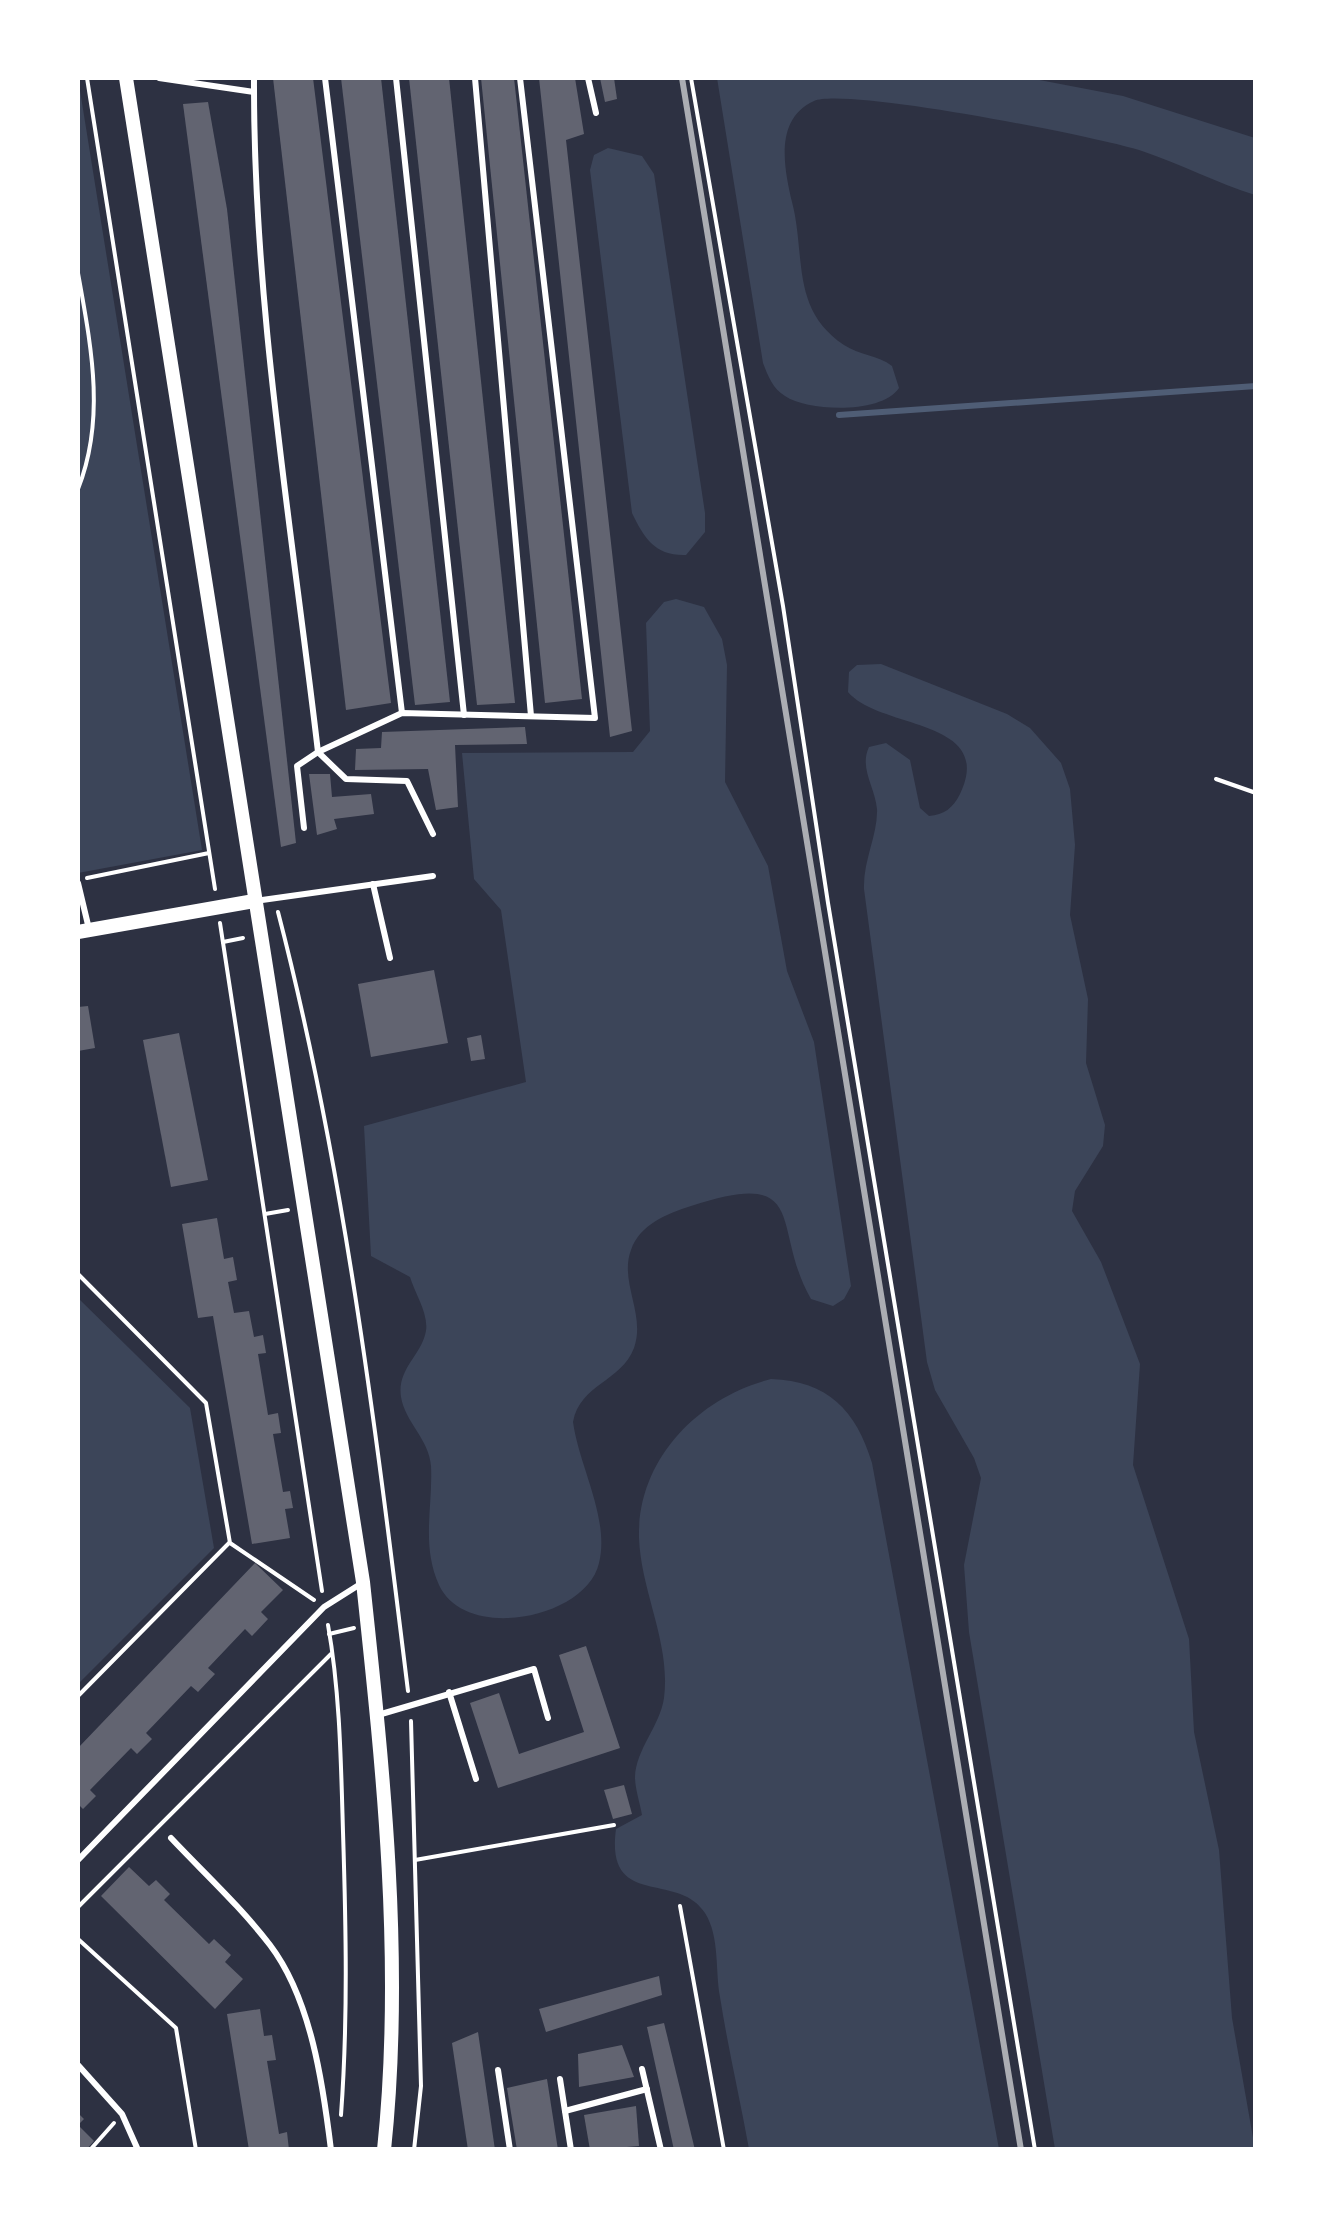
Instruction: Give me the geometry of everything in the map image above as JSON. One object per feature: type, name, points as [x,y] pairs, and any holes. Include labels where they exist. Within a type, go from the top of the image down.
[{"type":"street","points":[[126,78],[362,1582],[377,1715],[392,1968],[384,2150]]},
{"type":"street","points":[[83,931],[254,901]]},
{"type":"lane","points":[[159,78],[254,92]]},
{"type":"lane","points":[[254,78],[272,365],[318,752],[346,779],[407,781],[432,834]]},
{"type":"lane","points":[[325,78],[402,714]]},
{"type":"lane","points":[[396,78],[464,715]]},
{"type":"lane","points":[[475,78],[531,716]]},
{"type":"lane","points":[[304,828],[298,766],[318,752],[402,714],[596,718],[520,78]]},
{"type":"lane","points":[[588,78],[596,112]]},
{"type":"lane","points":[[254,901],[433,876]]},
{"type":"lane","points":[[78,881],[83,931]]},
{"type":"lane","points":[[374,884],[390,958]]},
{"type":"lane","points":[[78,1860],[324,1606],[362,1582]]},
{"type":"lane","points":[[377,1715],[534,1669],[548,1718]]},
{"type":"lane","points":[[449,1692],[476,1779]]},
{"type":"lane","points":[[172,1838],[272,1948],[296,1996],[323,2090],[331,2150]]},
{"type":"lane","points":[[78,2065],[122,2114],[138,2150]]},
{"type":"lane","points":[[642,2069],[661,2150]]},
{"type":"lane","points":[[498,2070],[510,2150]]},
{"type":"lane","points":[[560,2079],[571,2150]]},
{"type":"lane","points":[[565,2111],[646,2090]]},
{"type":"path","points":[[88,78],[331,1654],[341,1783],[348,2024],[340,2129]]},
{"type":"path","points":[[690,78],[784,606],[840,982],[1034,2150]]},
{"type":"path","points":[[78,274],[92,354],[96,426],[78,489]]},
{"type":"path","points":[[1216,779],[1256,793]]},
{"type":"path","points":[[78,881],[209,853]]},
{"type":"path","points":[[274,898],[315,1060],[387,1522],[409,1703],[421,2086],[414,2150]]},
{"type":"path","points":[[78,1274],[206,1402],[230,1543],[324,1606]]},
{"type":"path","points":[[78,1696],[230,1543]]},
{"type":"path","points":[[78,1907],[331,1654]]},
{"type":"path","points":[[415,1860],[614,1824]]},
{"type":"path","points":[[680,1906],[724,2150]]},
{"type":"path","points":[[78,1939],[176,2028],[196,2150]]},
{"type":"path","points":[[90,2150],[122,2114]]},
{"type":"shaded area","points":[[78,78],[202,850],[78,873]]},
{"type":"shaded area","points":[[717,78],[1029,78],[1123,96],[1255,138],[1255,195],[1142,151],[1077,135],[921,107],[873,101],[814,101],[793,120],[785,146],[786,174],[808,298],[827,331],[844,345],[892,366],[899,388],[890,396],[862,406],[811,405],[781,393],[763,363]]},
{"type":"shaded area","points":[[608,148],[642,156],[654,174],[705,513],[705,532],[686,555],[658,549],[632,513],[590,170],[594,155]]},
{"type":"shaded area","points":[[676,599],[704,607],[722,639],[727,665],[725,782],[768,866],[787,971],[814,1042],[851,1286],[844,1299],[833,1306],[811,1299],[781,1211],[771,1199],[755,1194],[691,1206],[664,1217],[641,1233],[628,1262],[637,1323],[634,1348],[620,1369],[584,1399],[573,1422],[597,1511],[599,1563],[590,1582],[573,1598],[550,1609],[498,1618],[474,1614],[453,1603],[439,1585],[430,1555],[431,1466],[401,1397],[402,1379],[422,1343],[426,1321],[410,1277],[371,1256],[364,1126],[526,1082],[501,910],[474,879],[462,753],[633,752],[650,731],[646,623],[664,602]]},
{"type":"shaded area","points":[[881,664],[1007,714],[1030,728],[1061,763],[1070,789],[1075,845],[1070,915],[1088,999],[1086,1063],[1105,1125],[1103,1146],[1075,1191],[1072,1211],[1101,1262],[1140,1364],[1133,1465],[1189,1639],[1194,1732],[1219,1850],[1232,2018],[1255,2149],[1055,2149],[969,1632],[964,1565],[981,1478],[974,1458],[935,1390],[927,1362],[864,889],[877,819],[866,762],[869,747],[886,743],[910,760],[920,808],[929,816],[944,812],[954,803],[967,769],[962,751],[949,738],[863,704],[848,692],[849,672],[857,665]]},
{"type":"shaded area","points":[[78,1298],[190,1408],[214,1548],[78,1684]]},
{"type":"shaded area","points":[[771,1379],[809,1386],[837,1402],[857,1428],[872,1463],[999,2149],[749,2149],[723,2016],[710,1922],[693,1900],[632,1880],[621,1870],[616,1854],[616,1829],[642,1815],[636,1767],[664,1698],[660,1637],[639,1538],[641,1509],[649,1482],[677,1436],[697,1416],[720,1400]]},
{"type":"building","points":[[273,78],[313,78],[391,703],[346,710]]},
{"type":"building","points":[[341,78],[381,78],[450,702],[415,705]]},
{"type":"building","points":[[409,78],[449,78],[515,703],[477,705]]},
{"type":"building","points":[[481,78],[514,78],[582,699],[545,703]]},
{"type":"building","points":[[539,78],[575,78],[584,134],[566,140],[632,731],[610,737]]},
{"type":"building","points":[[600,78],[614,78],[617,99],[605,102]]},
{"type":"building","points":[[208,102],[227,209],[296,843],[281,847],[183,104]]},
{"type":"building","points":[[525,727],[527,744],[455,745],[458,807],[436,810],[428,769],[355,770],[356,749],[381,748],[382,732]]},
{"type":"building","points":[[309,774],[330,774],[332,797],[371,794],[374,814],[334,819],[337,829],[317,835]]},
{"type":"building","points":[[434,970],[448,1043],[371,1057],[358,984]]},
{"type":"building","points":[[88,1006],[95,1048],[78,1051],[78,1007]]},
{"type":"building","points":[[179,1033],[208,1180],[171,1187],[143,1040]]},
{"type":"building","points":[[481,1035],[485,1059],[471,1061],[467,1038]]},
{"type":"building","points":[[217,1218],[224,1259],[233,1257],[237,1280],[228,1282],[234,1313],[249,1311],[254,1337],[263,1335],[266,1353],[258,1354],[268,1415],[278,1413],[281,1433],[273,1434],[283,1492],[290,1491],[293,1508],[285,1509],[290,1538],[252,1544],[213,1316],[198,1318],[182,1224]]},
{"type":"building","points":[[255,1563],[283,1590],[261,1612],[268,1619],[252,1636],[245,1629],[208,1668],[215,1674],[198,1692],[191,1686],[146,1733],[152,1739],[137,1754],[131,1748],[90,1790],[96,1796],[83,1809],[78,1804],[78,1748]]},
{"type":"building","points":[[586,1646],[620,1748],[498,1788],[470,1703],[499,1693],[519,1754],[584,1732],[559,1655]]},
{"type":"building","points":[[624,1785],[632,1814],[613,1819],[604,1790]]},
{"type":"building","points":[[129,1867],[149,1886],[156,1880],[170,1894],[164,1900],[209,1944],[214,1939],[231,1955],[225,1962],[243,1979],[215,2009],[101,1896]]},
{"type":"building","points":[[659,1976],[662,1995],[546,2032],[539,2009]]},
{"type":"building","points":[[260,2009],[264,2036],[272,2035],[276,2060],[267,2061],[279,2134],[287,2132],[289,2150],[249,2150],[227,2014]]},
{"type":"building","points":[[664,2023],[695,2150],[674,2150],[647,2027]]},
{"type":"building","points":[[478,2032],[495,2150],[468,2150],[452,2043]]},
{"type":"building","points":[[622,2045],[634,2077],[579,2087],[578,2054]]},
{"type":"building","points":[[547,2079],[558,2150],[517,2150],[507,2088]]},
{"type":"building","points":[[636,2106],[639,2146],[590,2150],[584,2115]]},
{"type":"building","points":[[78,2125],[94,2141],[86,2150],[78,2150]]},
{"type":"waterway","points":[[839,415],[1256,386]]},
{"type":"railway","points":[[682,78],[1021,2150]]}]
